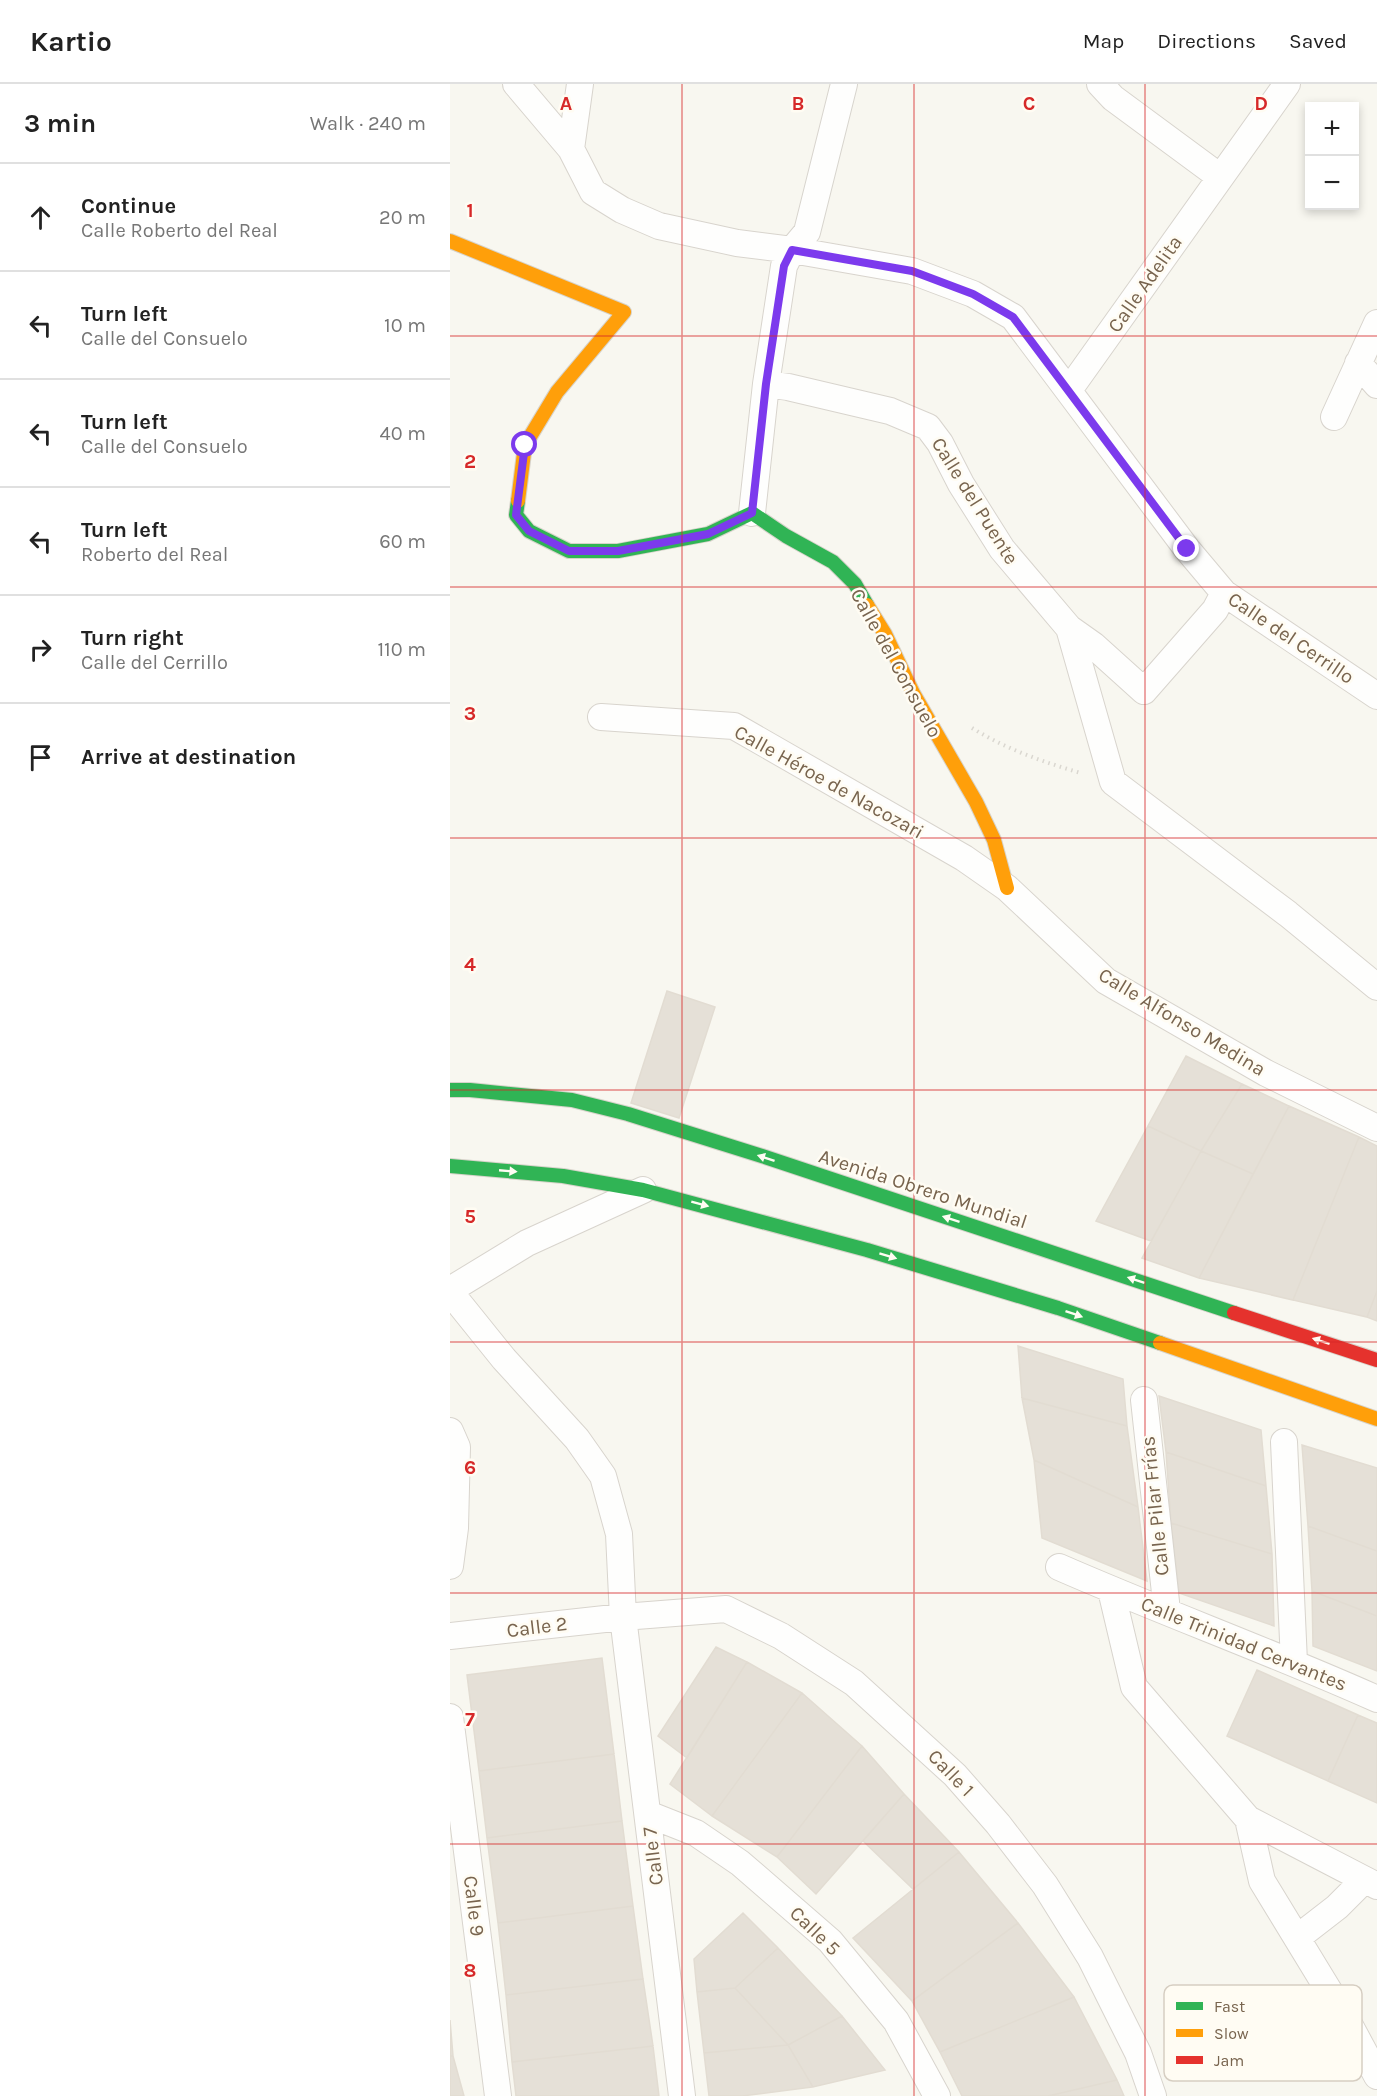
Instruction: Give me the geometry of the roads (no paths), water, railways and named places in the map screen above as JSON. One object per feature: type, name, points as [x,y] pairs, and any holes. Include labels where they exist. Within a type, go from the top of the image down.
[{"type":"main road","points":[[450,241],[624,312],[557,392],[525,445],[516,515],[529,531],[569,551],[618,551],[708,534],[752,513]]},
{"type":"main road","name":"Calle del Consuelo","points":[[752,513],[786,536],[832,562],[855,584],[885,634],[913,693],[975,802],[993,840],[1007,888]]},
{"type":"main road","name":"Avenida Obrero Mundial","points":[[450,1090],[572,1101],[628,1114],[762,1156],[1377,1360]]},
{"type":"main road","points":[[450,1166],[563,1176],[643,1190],[867,1250],[1058,1308],[1377,1419]]},
{"type":"street","name":"Calle del Cerrillo","points":[[516,84],[571,149],[593,192],[622,210],[659,226],[737,243],[912,271],[973,294],[1013,317],[1187,549],[1224,592],[1377,696]]},
{"type":"street","points":[[571,149],[580,84]]},
{"type":"street","points":[[752,513],[766,384],[784,266],[792,250],[807,232],[844,84]]},
{"type":"street","points":[[1100,84],[1113,98],[1220,177]]},
{"type":"street","name":"Calle Adelita","points":[[1069,390],[1287,84]]},
{"type":"street","points":[[1334,417],[1377,323]]},
{"type":"street","points":[[1358,363],[1377,385]]},
{"type":"street","name":"Calle del Puente","points":[[766,384],[890,411],[928,427],[940,443],[961,484],[1002,549],[1069,628],[1093,645],[1144,691],[1215,610],[1224,592]]},
{"type":"street","points":[[1069,628],[1113,782],[1288,914],[1377,987]]},
{"type":"street","name":"Calle Héroe de Nacozari","points":[[601,717],[734,726],[964,858],[1007,888]]},
{"type":"street","name":"Calle Alfonso Medina","points":[[1007,888],[1106,981],[1266,1073],[1377,1128]]},
{"type":"street","points":[[450,1291],[527,1243],[643,1190]]},
{"type":"street","name":"Calle 7","points":[[450,1291],[504,1359],[577,1439],[603,1476],[619,1534],[623,1617],[682,2096]]},
{"type":"street","name":"Calle Pilar Frías","points":[[1144,1400],[1167,1611]]},
{"type":"street","points":[[450,1431],[457,1447],[455,1528],[450,1566]]},
{"type":"street","points":[[1284,1442],[1294,1662]]},
{"type":"street","name":"Calle Trinidad Cervantes","points":[[1059,1567],[1111,1590],[1294,1662],[1377,1699]]},
{"type":"street","points":[[1111,1590],[1134,1687],[1248,1819],[1370,1883],[1297,1938]]},
{"type":"street","name":"Calle 1","points":[[623,1617],[726,1609],[781,1636],[854,1683],[897,1720],[955,1775],[998,1824],[1045,1885],[1090,1957],[1138,2053],[1153,2096]]},
{"type":"street","name":"Calle 2","points":[[450,1636],[623,1617]]},
{"type":"street","name":"Calle 9","points":[[450,1717],[498,2096]]},
{"type":"street","name":"Calle 5","points":[[648,1814],[696,1833],[740,1863],[830,1941],[896,2021],[938,2096]]},
{"type":"street","points":[[1248,1819],[1262,1881],[1326,1985]]},
{"type":"street","points":[[1362,2048],[1377,2076]]}]
